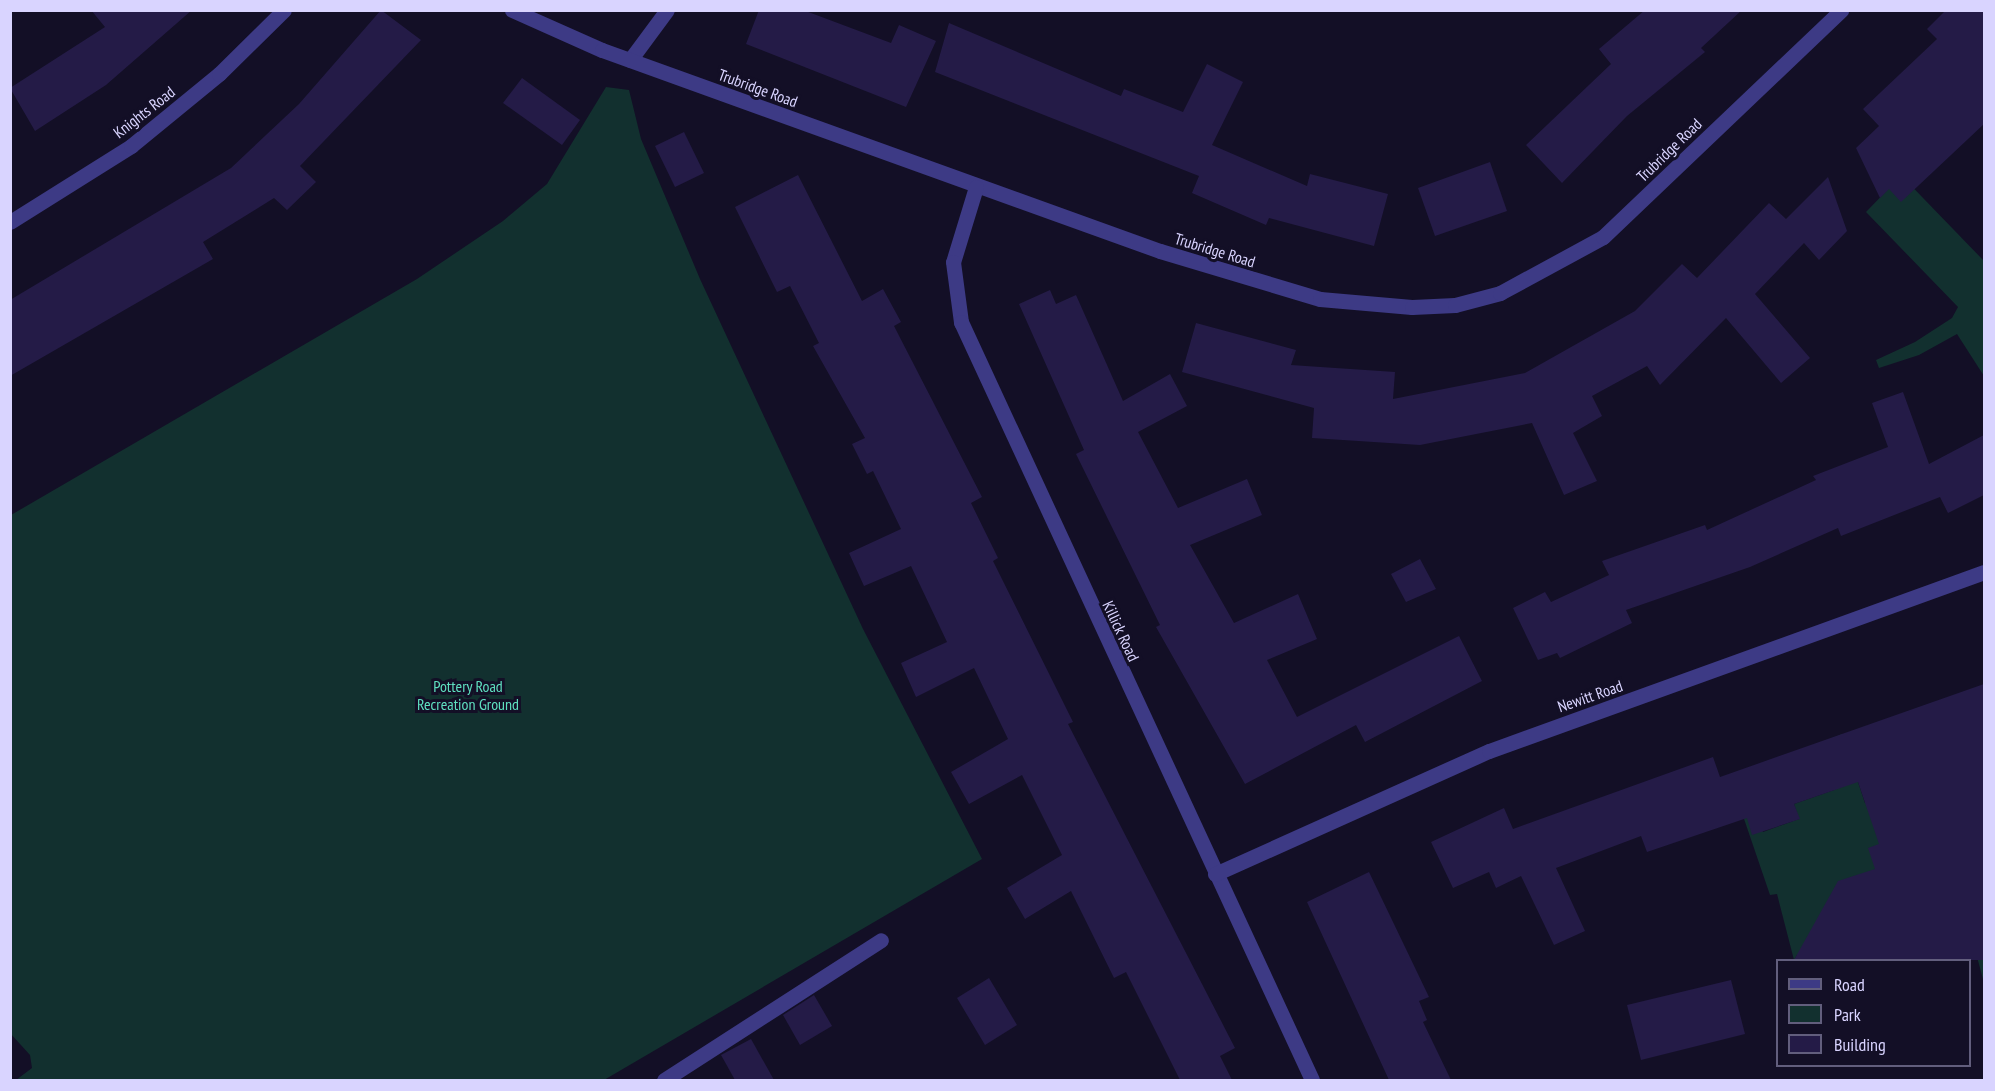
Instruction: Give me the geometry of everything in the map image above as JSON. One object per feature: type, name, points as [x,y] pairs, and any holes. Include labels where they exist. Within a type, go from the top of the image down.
[{"type":"street","name":"Knights Road","points":[[10,222],[148,132],[284,10]]},
{"type":"street","name":"Trubridge Road","points":[[512,10],[630,60],[976,187],[1160,251],[1320,299],[1369,306],[1455,305],[1534,279],[1603,237],[1841,10]]},
{"type":"street","points":[[630,60],[667,10]]},
{"type":"street","name":"Killick Road","points":[[976,187],[953,262],[961,322],[1312,1080]]},
{"type":"street","name":"Newitt Road","points":[[1215,874],[1489,751],[1984,572]]},
{"type":"street","points":[[664,1080],[881,940]]},
{"type":"green space","name":"Pottery Road Recreation Ground","points":[[606,87],[629,90],[641,139],[700,279],[863,629],[982,859],[604,1080],[16,1080],[32,1068],[30,1055],[10,1033],[11,515],[417,279],[503,221],[547,184]]},
{"type":"green space","points":[[1866,139],[1984,261],[1984,376],[1957,334],[1919,355],[1879,368],[1876,360],[1915,342],[1952,318],[1958,307],[1866,212],[1895,182]]},
{"type":"green space","points":[[1938,701],[1977,759],[1984,757],[1984,911],[1978,913],[1984,934],[1984,983],[1965,912],[1860,942],[1865,959],[1848,959],[1846,953],[1797,955],[1794,959],[1777,894],[1770,895],[1729,775],[1742,770],[1763,832],[1799,819],[1794,804],[1834,790],[1818,744],[1842,734],[1865,803],[1901,791],[1914,709]]},
{"type":"building","points":[[91,10],[192,10],[106,85],[35,131],[10,88],[105,27]]},
{"type":"building","points":[[381,10],[421,40],[300,166],[316,182],[287,210],[274,198],[203,242],[213,259],[10,376],[10,300],[231,168],[299,104]]},
{"type":"building","points":[[759,10],[803,10],[891,43],[899,25],[936,41],[906,107],[746,44]]},
{"type":"building","points":[[1645,10],[1742,10],[1701,48],[1705,52],[1627,116],[1562,183],[1526,145],[1611,64],[1599,49]]},
{"type":"building","points":[[1946,10],[1984,10],[1984,124],[1901,202],[1889,189],[1880,198],[1856,148],[1879,126],[1863,109],[1937,39],[1927,29]]},
{"type":"building","points":[[949,23],[1121,96],[1124,89],[1183,112],[1207,64],[1243,82],[1212,145],[1307,186],[1310,174],[1388,194],[1374,246],[1269,218],[1266,225],[1192,193],[1199,176],[935,72]]},
{"type":"building","points":[[522,78],[580,120],[562,145],[503,103]]},
{"type":"building","points":[[684,132],[704,173],[675,187],[655,146]]},
{"type":"building","points":[[1490,162],[1507,211],[1435,236],[1418,188]]},
{"type":"building","points":[[798,175],[862,301],[883,289],[901,322],[894,326],[982,497],[971,503],[998,558],[993,561],[1073,722],[1068,724],[1235,1048],[1220,1056],[1232,1080],[1180,1080],[1126,972],[1114,978],[1071,891],[1025,919],[1007,888],[1062,855],[1022,775],[969,804],[951,772],[1008,739],[974,668],[916,697],[901,663],[947,642],[911,566],[864,586],[849,553],[901,529],[873,471],[867,474],[852,444],[865,438],[813,346],[819,343],[790,286],[777,292],[735,207]]},
{"type":"building","points":[[1828,177],[1847,231],[1819,260],[1804,243],[1755,294],[1810,358],[1781,383],[1726,318],[1660,385],[1647,366],[1592,396],[1602,416],[1573,433],[1597,481],[1564,495],[1532,423],[1420,445],[1312,438],[1314,408],[1182,372],[1196,323],[1296,350],[1291,365],[1395,372],[1393,399],[1525,373],[1635,311],[1682,264],[1697,278],[1769,203],[1786,219]]},
{"type":"building","points":[[1050,290],[1056,304],[1076,295],[1123,401],[1170,374],[1187,406],[1138,432],[1178,508],[1247,479],[1262,515],[1190,545],[1234,623],[1298,594],[1317,639],[1267,660],[1297,717],[1459,636],[1482,681],[1365,742],[1356,725],[1245,784],[1156,627],[1160,625],[1076,454],[1084,450],[1019,304]]},
{"type":"building","points":[[1903,392],[1929,464],[1984,435],[1984,495],[1948,513],[1940,497],[1841,536],[1838,528],[1750,567],[1626,610],[1632,623],[1560,658],[1557,653],[1538,660],[1513,608],[1545,592],[1551,602],[1609,575],[1602,561],[1705,525],[1707,530],[1816,480],[1813,476],[1888,447],[1872,403]]},
{"type":"building","points":[[1420,559],[1436,589],[1406,602],[1391,574]]},
{"type":"building","points":[[1984,684],[1984,960],[1795,959],[1838,881],[1875,869],[1868,848],[1879,844],[1858,782],[1794,804],[1800,819],[1752,835],[1747,818],[1647,852],[1641,836],[1556,868],[1585,931],[1554,945],[1521,876],[1496,888],[1489,872],[1453,888],[1431,842],[1504,808],[1513,829],[1713,757],[1720,777]]},
{"type":"building","points":[[1369,872],[1429,997],[1419,1001],[1427,1020],[1423,1022],[1451,1080],[1389,1080],[1307,902]]},
{"type":"building","points":[[989,978],[1017,1025],[985,1045],[957,998]]},
{"type":"building","points":[[1731,980],[1745,1034],[1641,1060],[1627,1005]]},
{"type":"building","points":[[814,995],[832,1026],[800,1045],[783,1015]]},
{"type":"building","points":[[751,1039],[774,1080],[735,1080],[721,1055]]}]
